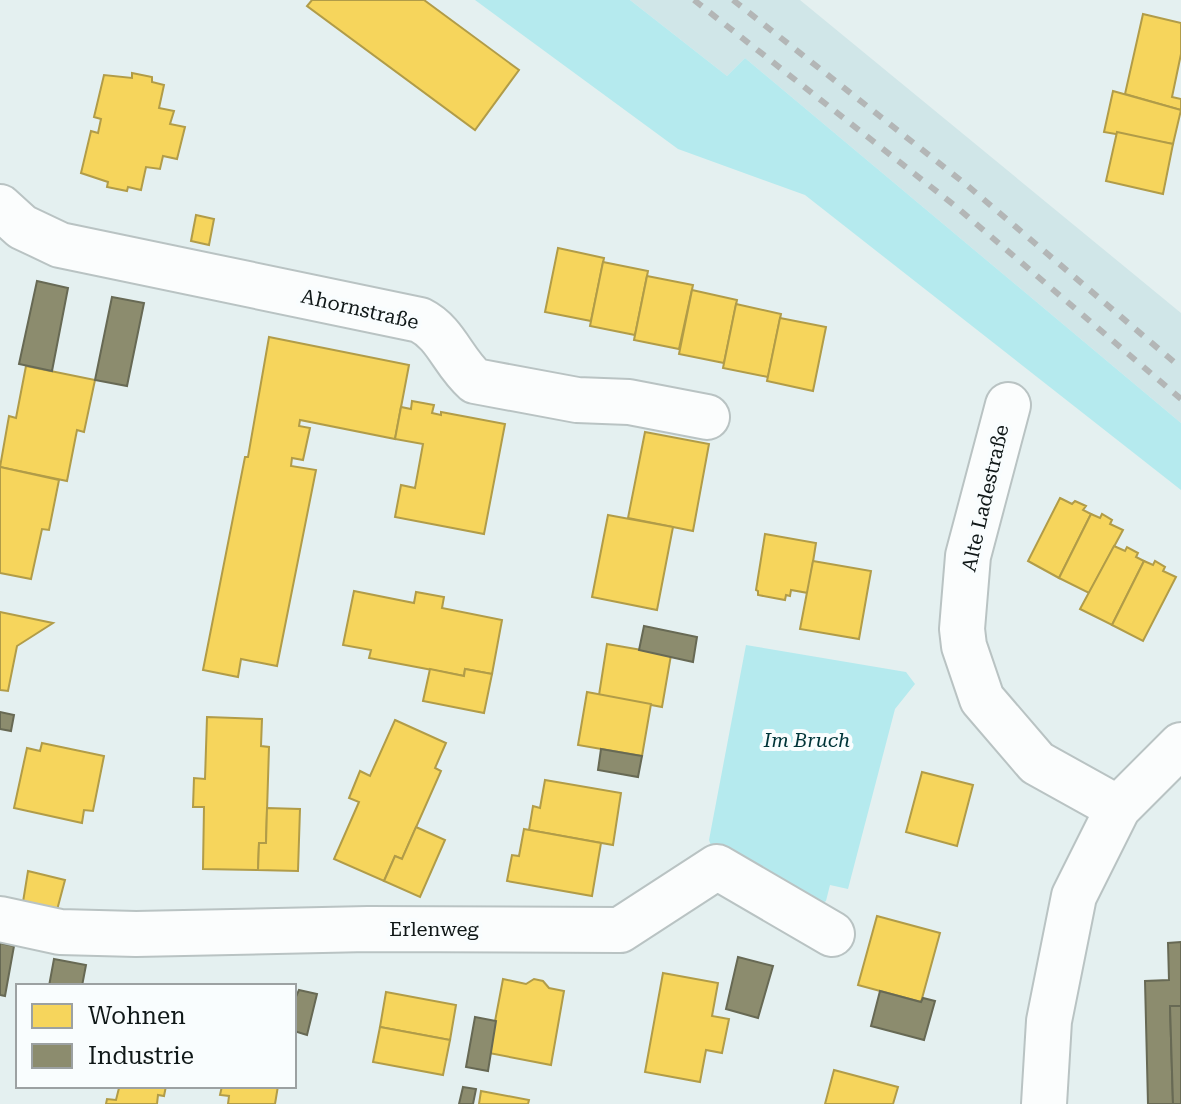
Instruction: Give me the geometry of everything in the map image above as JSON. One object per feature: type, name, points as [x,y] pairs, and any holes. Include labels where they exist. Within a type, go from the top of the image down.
[{"type":"street","name":"Ahornstraße","points":[[0,207],[22,227],[60,245],[420,320],[434,327],[467,375],[475,381],[577,400],[629,402],[707,417]]},
{"type":"street","name":"Alte Ladestraße","points":[[1008,405],[968,556],[962,629],[964,646],[982,699],[1037,763],[1118,808]]},
{"type":"street","points":[[1044,1104],[1049,1021],[1074,896],[1118,808],[1181,745]]},
{"type":"street","name":"Erlenweg","points":[[0,919],[60,932],[136,934],[437,929],[620,930],[717,867],[832,934]]},
{"type":"shaded area","points":[[630,0],[800,0],[1181,313],[1181,423],[745,58],[727,76]]},
{"type":"green space","points":[[475,0],[630,0],[727,76],[745,58],[1181,423],[1181,490],[805,195],[678,149]]},
{"type":"green space","name":"Im Bruch","points":[[746,645],[906,672],[915,684],[895,709],[848,889],[830,885],[826,901],[811,911],[714,854],[709,840]]},
{"type":"building: Wohnen","points":[[312,0],[424,0],[519,70],[475,130],[307,6]]},
{"type":"building: Wohnen","points":[[1143,14],[1181,23],[1181,54],[1172,97],[1181,99],[1181,110],[1125,94]]},
{"type":"building: Wohnen","points":[[132,73],[152,77],[152,82],[164,85],[159,108],[174,111],[170,124],[185,127],[177,159],[163,156],[160,169],[146,167],[141,190],[128,187],[127,191],[107,187],[108,182],[81,173],[91,131],[98,133],[101,119],[94,117],[104,75],[132,78]]},
{"type":"building: Wohnen","points":[[1113,91],[1181,110],[1173,144],[1104,132]]},
{"type":"building: Wohnen","points":[[1117,132],[1173,144],[1163,194],[1106,181]]},
{"type":"building: Wohnen","points":[[196,215],[214,219],[209,245],[191,241]]},
{"type":"building: Wohnen","points":[[558,248],[604,258],[591,321],[545,312]]},
{"type":"building: Wohnen","points":[[603,262],[648,271],[635,335],[590,326]]},
{"type":"building: Wohnen","points":[[647,276],[693,285],[679,349],[634,340]]},
{"type":"building: Wohnen","points":[[692,290],[737,300],[724,363],[679,354]]},
{"type":"building: Wohnen","points":[[736,304],[781,314],[768,377],[723,368]]},
{"type":"building: Wohnen","points":[[780,318],[826,327],[813,391],[767,381]]},
{"type":"building: Wohnen","points":[[269,337],[409,365],[395,439],[300,420],[299,426],[310,428],[303,460],[292,458],[291,466],[316,470],[277,666],[241,659],[238,677],[203,670],[245,457],[248,457]]},
{"type":"building: Wohnen","points":[[26,366],[95,380],[84,432],[77,430],[67,481],[0,467],[9,416],[16,418]]},
{"type":"building: Wohnen","points":[[412,401],[434,405],[432,413],[505,424],[484,534],[395,517],[401,485],[415,488],[423,444],[395,439],[401,407],[411,409]]},
{"type":"building: Wohnen","points":[[645,432],[709,444],[693,531],[628,518]]},
{"type":"building: Wohnen","points":[[0,467],[59,480],[49,530],[42,529],[31,579],[0,573]]},
{"type":"building: Wohnen","points":[[1060,498],[1086,506],[1083,510],[1091,514],[1059,578],[1028,561]]},
{"type":"building: Wohnen","points":[[1091,514],[1100,518],[1102,514],[1112,520],[1110,524],[1123,530],[1089,593],[1059,578]]},
{"type":"building: Wohnen","points":[[608,515],[673,527],[657,610],[592,597]]},
{"type":"building: Wohnen","points":[[765,534],[816,543],[808,593],[791,590],[785,600],[758,595],[756,590]]},
{"type":"building: Wohnen","points":[[1114,546],[1125,551],[1127,547],[1144,561],[1112,625],[1080,609]]},
{"type":"building: Wohnen","points":[[813,561],[871,571],[859,639],[800,629]]},
{"type":"building: Wohnen","points":[[1144,561],[1153,565],[1155,561],[1165,567],[1163,571],[1176,577],[1143,641],[1112,625]]},
{"type":"building: Wohnen","points":[[354,591],[414,603],[416,592],[444,597],[442,608],[502,620],[492,674],[465,669],[464,676],[369,658],[371,650],[343,645]]},
{"type":"building: Wohnen","points":[[0,612],[53,623],[17,646],[8,691],[0,690]]},
{"type":"building: Wohnen","points":[[607,644],[671,655],[662,707],[599,695]]},
{"type":"building: Wohnen","points":[[430,669],[464,676],[465,669],[492,674],[484,713],[423,701]]},
{"type":"building: Wohnen","points":[[587,692],[651,704],[642,756],[578,745]]},
{"type":"building: Wohnen","points":[[207,717],[262,719],[261,746],[269,747],[266,843],[259,843],[258,870],[203,869],[204,807],[193,807],[194,778],[205,779]]},
{"type":"building: Wohnen","points":[[395,720],[446,743],[435,768],[441,771],[402,859],[395,856],[384,881],[334,859],[359,802],[349,798],[360,771],[370,776]]},
{"type":"building: Wohnen","points":[[42,743],[104,756],[93,811],[84,810],[82,823],[14,808],[27,748],[40,751]]},
{"type":"building: Wohnen","points":[[922,772],[973,785],[957,846],[906,832]]},
{"type":"building: Wohnen","points":[[545,780],[621,793],[613,845],[529,830],[533,806],[540,808]]},
{"type":"building: Wohnen","points":[[267,808],[300,809],[298,871],[258,870],[259,843],[266,843]]},
{"type":"building: Wohnen","points":[[416,827],[445,840],[420,897],[384,881],[395,856],[402,859]]},
{"type":"building: Wohnen","points":[[524,829],[601,843],[592,896],[507,881],[512,855],[519,856]]},
{"type":"building: Wohnen","points":[[28,871],[65,880],[57,910],[23,902]]},
{"type":"building: Wohnen","points":[[877,916],[940,933],[921,1002],[858,985]]},
{"type":"building: Wohnen","points":[[663,973],[718,983],[712,1016],[729,1019],[722,1053],[706,1050],[700,1082],[645,1072]]},
{"type":"building: Wohnen","points":[[503,979],[526,984],[534,979],[543,981],[549,988],[564,991],[551,1065],[489,1053]]},
{"type":"building: Wohnen","points":[[386,992],[456,1005],[450,1040],[380,1027]]},
{"type":"building: Wohnen","points":[[380,1027],[450,1040],[443,1075],[373,1062]]},
{"type":"building: Wohnen","points":[[834,1070],[898,1087],[893,1104],[825,1104]]},
{"type":"building: Wohnen","points":[[119,1088],[166,1088],[164,1096],[158,1095],[157,1104],[106,1104],[107,1099],[116,1100]]},
{"type":"building: Wohnen","points":[[222,1088],[278,1088],[275,1104],[228,1104],[229,1096],[220,1095]]},
{"type":"building: Wohnen","points":[[481,1091],[529,1100],[528,1104],[479,1104]]},
{"type":"building: Industrie","points":[[37,281],[68,288],[52,371],[19,364]]},
{"type":"building: Industrie","points":[[112,297],[144,303],[127,386],[95,380]]},
{"type":"building: Industrie","points":[[644,626],[697,637],[693,662],[639,650]]},
{"type":"building: Industrie","points":[[0,712],[14,715],[11,731],[0,729]]},
{"type":"building: Industrie","points":[[601,749],[642,756],[638,777],[598,770]]},
{"type":"building: Industrie","points":[[1181,942],[1181,1006],[1170,1006],[1173,1104],[1148,1104],[1145,981],[1169,980],[1168,943]]},
{"type":"building: Industrie","points":[[0,943],[14,946],[5,996],[0,995]]},
{"type":"building: Industrie","points":[[738,957],[773,966],[758,1018],[726,1009]]},
{"type":"building: Industrie","points":[[54,959],[86,965],[82,984],[49,984]]},
{"type":"building: Industrie","points":[[299,990],[317,994],[307,1035],[296,1032],[296,997]]},
{"type":"building: Industrie","points":[[880,991],[921,1002],[923,998],[935,1001],[924,1040],[871,1026]]},
{"type":"building: Industrie","points":[[1170,1006],[1181,1006],[1181,1104],[1173,1104]]},
{"type":"building: Industrie","points":[[475,1017],[496,1021],[488,1071],[466,1067]]},
{"type":"building: Industrie","points":[[463,1087],[476,1089],[473,1104],[459,1104]]},
{"type":"railway","points":[[694,0],[954,205],[1181,399]]},
{"type":"railway","points":[[733,0],[968,186],[1181,368]]}]
